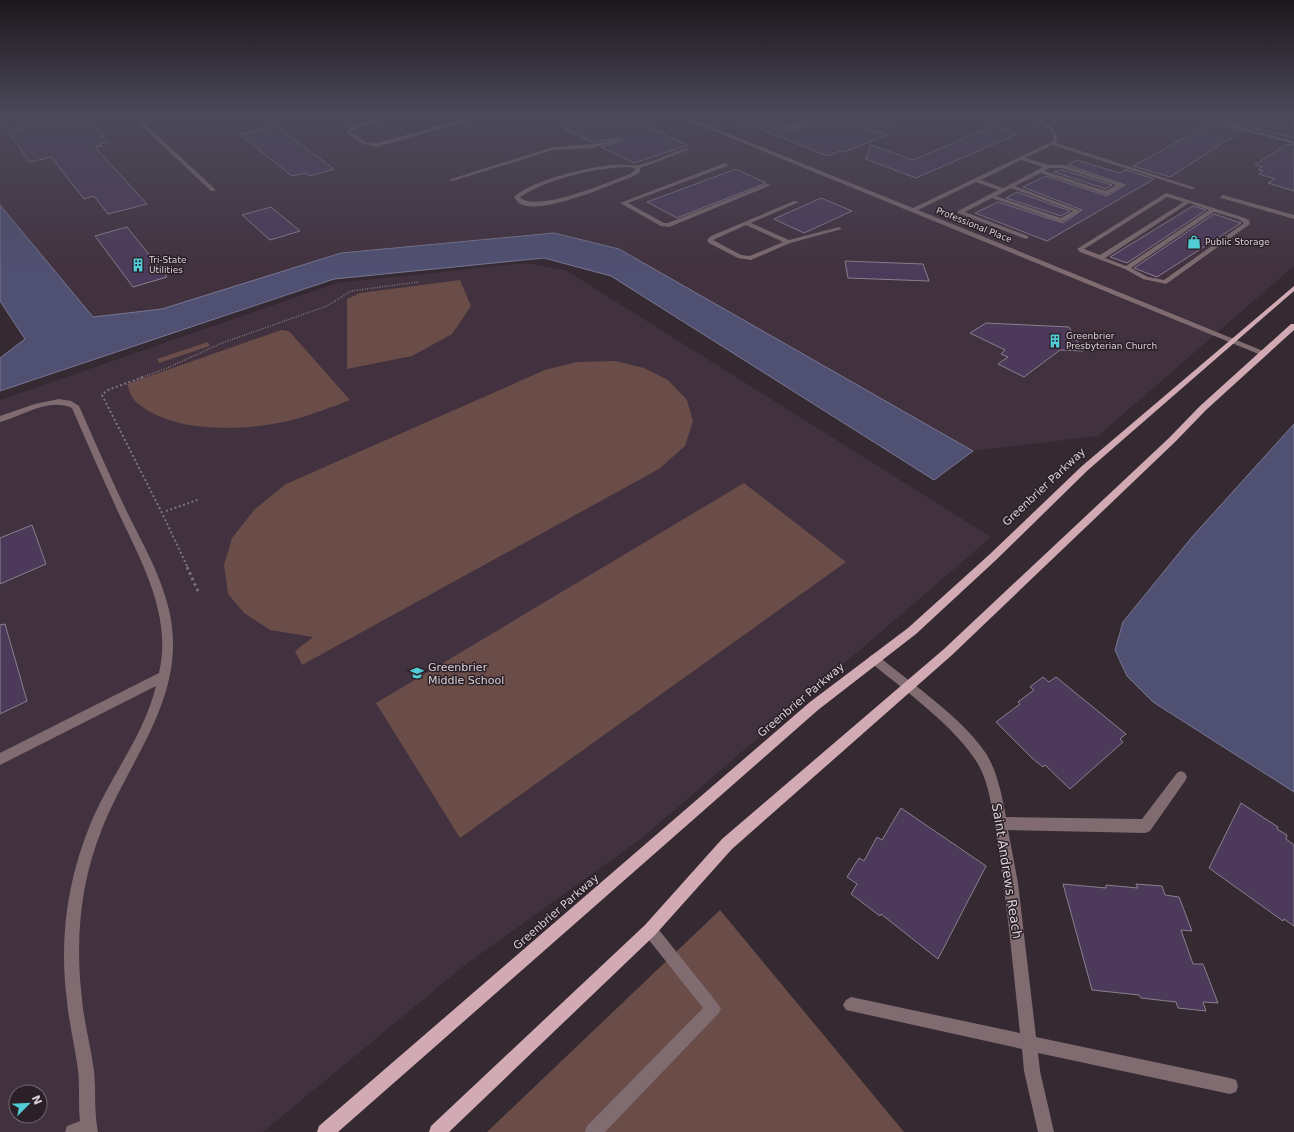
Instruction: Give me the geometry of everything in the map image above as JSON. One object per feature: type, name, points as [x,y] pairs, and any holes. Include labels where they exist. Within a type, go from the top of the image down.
[{"type":"main road","name":"Greenbrier Parkway","points":[[325,1132],[814,706],[912,631],[993,557],[1085,468],[1294,288]]},
{"type":"main road","points":[[436,1132],[545,1031],[650,930],[727,844],[953,647],[1172,440],[1203,408],[1294,326]]},
{"type":"street","points":[[189,168],[213,190]]},
{"type":"street","points":[[451,180],[491,168]]},
{"type":"street","points":[[598,168],[533,188],[517,197],[526,204],[547,203],[632,175],[638,171],[637,168]]},
{"type":"street","points":[[717,168],[622,203],[663,225],[669,225],[768,185]]},
{"type":"street","name":"Professional Place","points":[[805,168],[1264,353]]},
{"type":"street","points":[[912,211],[1003,168]]},
{"type":"street","points":[[1026,237],[960,212],[1046,168]]},
{"type":"street","points":[[1040,171],[1107,193],[1121,185],[1068,168]]},
{"type":"street","points":[[1128,168],[1192,188]]},
{"type":"street","points":[[976,180],[1003,190]]},
{"type":"street","points":[[992,196],[1062,220],[1078,211],[1010,186]]},
{"type":"street","points":[[1163,196],[1172,196],[1214,210],[1244,219],[1248,224],[1166,282],[1160,283],[1080,249],[1163,196]]},
{"type":"street","points":[[1222,197],[1294,217]]},
{"type":"street","points":[[1100,258],[1189,201]]},
{"type":"street","points":[[796,202],[713,237],[710,240],[711,242],[740,257],[751,258],[788,242],[839,229]]},
{"type":"street","points":[[1127,268],[1214,210]]},
{"type":"street","points":[[746,223],[788,242]]},
{"type":"street","points":[[0,419],[50,403],[70,402],[75,406],[143,554],[164,609],[168,642],[164,676],[157,701],[146,727],[96,824],[82,861],[72,914],[70,955],[74,998],[86,1072],[89,1129],[73,1132]]},
{"type":"street","name":"Saint Andrews Reach","points":[[874,659],[908,685],[956,727],[982,759],[990,775],[1001,823],[1011,883],[1032,1071],[1046,1132]]},
{"type":"street","points":[[0,759],[164,676]]},
{"type":"street","points":[[1001,823],[1145,826],[1181,777]]},
{"type":"street","points":[[593,1132],[714,1008],[650,930]]},
{"type":"street","points":[[851,1005],[1230,1086]]},
{"type":"path","points":[[198,591],[162,513],[102,395],[108,390],[165,369],[222,343],[327,306],[351,291],[418,282]]},
{"type":"path","points":[[166,511],[200,499]]},
{"type":"shaded area","points":[[0,168],[1294,168],[1294,266],[1098,436],[973,451],[619,249],[554,233],[341,253],[162,309],[92,317],[0,205]]},
{"type":"shaded area","name":"Greenbrier Middle School","points":[[526,263],[567,271],[991,537],[642,838],[465,965],[263,1132],[0,1132],[0,400],[337,283]]},
{"type":"shaded area","points":[[460,280],[471,306],[452,334],[412,356],[347,369],[347,299],[360,293]]},
{"type":"shaded area","points":[[281,330],[289,331],[350,400],[292,420],[274,424],[232,428],[189,425],[169,420],[151,412],[135,401],[130,393],[127,384]]},
{"type":"shaded area","points":[[208,342],[210,346],[159,363],[157,359]]},
{"type":"shaded area","points":[[615,361],[644,368],[668,380],[687,400],[693,421],[685,446],[659,469],[302,665],[295,651],[313,637],[270,630],[244,613],[228,594],[224,565],[232,538],[255,509],[286,484],[545,370],[577,362]]},
{"type":"shaded area","points":[[744,483],[846,562],[460,838],[376,703]]},
{"type":"shaded area","points":[[720,910],[904,1132],[487,1132]]},
{"type":"water","points":[[0,205],[93,317],[162,309],[341,253],[554,233],[619,249],[973,451],[934,480],[611,276],[544,258],[334,279],[0,391],[0,358],[25,339],[0,301]]},
{"type":"water","points":[[1294,424],[1294,792],[1153,702],[1127,676],[1115,650],[1123,622],[1192,537]]},
{"type":"building","points":[[60,168],[114,168],[147,204],[108,214],[94,196],[84,199]]},
{"type":"building","points":[[282,168],[334,169],[310,176],[305,173],[292,176]]},
{"type":"building","points":[[889,168],[939,168],[916,178]]},
{"type":"building","points":[[1076,168],[1102,168],[1119,173],[1126,170],[1154,179],[1047,241],[975,213],[998,202],[1063,223],[1082,210],[1023,187],[1046,176],[1107,196],[1125,185]]},
{"type":"building","points":[[1139,168],[1184,168],[1170,177]]},
{"type":"building","points":[[1261,168],[1294,168],[1294,191],[1268,183],[1275,179],[1259,174],[1263,171],[1258,170]]},
{"type":"building","points":[[736,169],[766,183],[677,218],[647,202]]},
{"type":"building","points":[[1059,170],[1112,185],[1106,189],[1054,172]]},
{"type":"building","points":[[1017,192],[1070,211],[1061,216],[1006,198]]},
{"type":"building","points":[[821,198],[852,211],[804,233],[774,219]]},
{"type":"building","points":[[1193,206],[1206,210],[1127,263],[1110,257]]},
{"type":"building","points":[[271,207],[300,231],[270,240],[242,215]]},
{"type":"building","points":[[1214,214],[1241,223],[1157,277],[1134,268]]},
{"type":"building","name":"Tri-State Utilities","points":[[127,227],[167,277],[133,287],[95,236]]},
{"type":"building","points":[[845,261],[923,264],[929,281],[848,278]]},
{"type":"building","name":"Greenbrier Presbyterian Church","points":[[986,323],[1069,327],[1083,351],[1060,350],[1024,377],[998,364],[1008,357],[1001,354],[1005,350],[970,333]]},
{"type":"building","points":[[32,525],[46,564],[0,584],[0,538]]},
{"type":"building","points":[[5,624],[27,701],[0,714],[0,625]]},
{"type":"building","points":[[1043,677],[1049,682],[1056,677],[1126,734],[1120,739],[1123,742],[1070,789],[1045,765],[1043,767],[1033,759],[996,722],[1020,704],[1018,702],[1034,690],[1030,687]]},
{"type":"building","points":[[1241,803],[1278,827],[1277,829],[1287,835],[1286,839],[1294,845],[1294,926],[1284,919],[1283,921],[1209,868]]},
{"type":"building","points":[[901,808],[986,866],[938,959],[881,914],[880,916],[851,894],[857,884],[847,877],[859,858],[864,861],[877,837],[882,840]]},
{"type":"building","points":[[1063,884],[1106,888],[1106,885],[1138,888],[1136,884],[1162,886],[1165,895],[1179,897],[1192,931],[1181,930],[1193,964],[1203,964],[1218,1003],[1203,1002],[1206,1011],[1178,1008],[1176,1002],[1141,998],[1139,995],[1092,990]]},
{"type":"place","name":"Public Storage","points":[[1194,242]]},
{"type":"place","name":"Tri-State Utilities","points":[[138,265]]},
{"type":"place","name":"Greenbrier Presbyterian Church","points":[[1055,341]]},
{"type":"place","name":"Greenbrier Middle School","points":[[417,673]]}]
